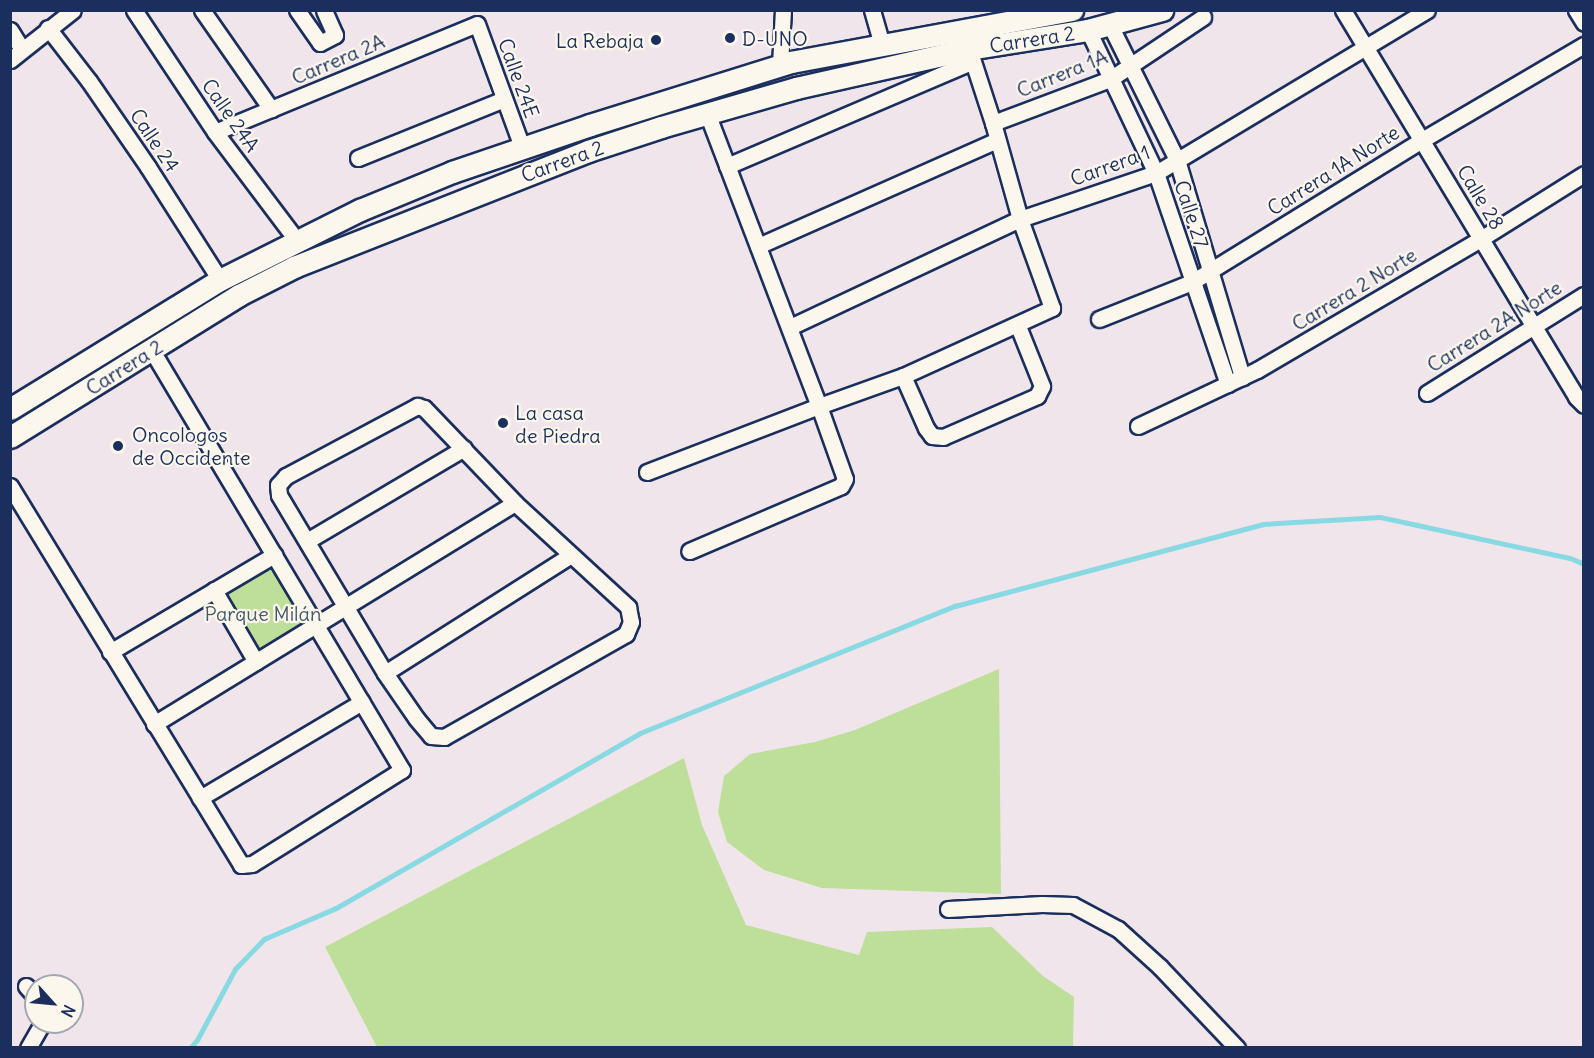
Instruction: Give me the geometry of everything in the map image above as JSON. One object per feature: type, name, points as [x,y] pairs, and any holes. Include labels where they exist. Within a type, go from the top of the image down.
[{"type":"main road","name":"Carrera 2","points":[[10,409],[220,280],[297,240],[360,210],[522,147],[786,64],[1072,10]]},
{"type":"main road","name":"Carrera 2","points":[[10,437],[239,295],[327,252],[588,151],[707,113],[796,88],[971,55],[1110,25],[1162,10]]},
{"type":"main road","points":[[818,57],[815,70],[820,83]]},
{"type":"main road","points":[[786,64],[798,74],[796,88]]},
{"type":"street","points":[[10,30],[16,54],[73,10]]},
{"type":"street","name":"Calle 24A","points":[[134,10],[215,132],[297,240]]},
{"type":"street","points":[[202,10],[271,109]]},
{"type":"street","points":[[297,10],[320,43],[335,35],[324,10]]},
{"type":"street","points":[[783,10],[786,64]]},
{"type":"street","points":[[872,10],[882,45]]},
{"type":"street","name":"Calle 28","points":[[1343,10],[1576,397],[1584,405]]},
{"type":"street","name":"Carrera 1","points":[[790,327],[1020,219],[1156,173],[1427,10]]},
{"type":"street","points":[[1576,10],[1584,23]]},
{"type":"street","name":"Carrera 1A","points":[[993,123],[1110,79],[1203,17]]},
{"type":"street","name":"Carrera 2A","points":[[215,132],[477,24]]},
{"type":"street","name":"Calle 24E","points":[[477,24],[522,147]]},
{"type":"street","name":"Calle 27","points":[[1110,25],[1178,160],[1242,377]]},
{"type":"street","name":"Calle 24","points":[[48,28],[89,81],[148,167],[220,280]]},
{"type":"street","name":"Calle 27","points":[[1088,30],[1156,173],[1228,384]]},
{"type":"street","name":"Carrera 1A Norte","points":[[1099,319],[1192,282],[1584,45]]},
{"type":"street","points":[[647,472],[903,376],[1018,326],[1052,308],[1020,219],[971,55],[727,166]]},
{"type":"street","points":[[358,158],[504,99]]},
{"type":"street","points":[[689,551],[841,486],[845,479],[790,327],[707,113]]},
{"type":"street","points":[[758,246],[997,140]]},
{"type":"street","name":"Carrera 2 Norte","points":[[1138,426],[1242,377],[1325,332],[1584,174]]},
{"type":"street","name":"Carrera 2A Norte","points":[[1427,393],[1584,295]]},
{"type":"street","points":[[903,376],[926,428],[932,436],[943,437],[1037,396],[1042,386],[1018,326]]},
{"type":"street","points":[[10,486],[241,865],[252,864],[402,770],[151,349]]},
{"type":"street","points":[[417,406],[424,408],[515,503],[628,607],[631,622],[626,634],[444,736],[431,736],[385,673],[279,495],[278,485],[286,476],[417,406]]},
{"type":"street","points":[[307,541],[464,448]]},
{"type":"street","points":[[154,724],[515,503]]},
{"type":"street","points":[[111,652],[274,555]]},
{"type":"street","points":[[385,673],[572,555]]},
{"type":"street","points":[[214,590],[255,662]]},
{"type":"street","points":[[200,798],[362,702]]},
{"type":"street","points":[[948,909],[1042,904],[1073,905],[1118,929],[1182,989],[1237,1047]]},
{"type":"street","points":[[28,1047],[36,1034]]},
{"type":"green space","name":"Parque Milán","points":[[272,564],[304,625],[249,655],[216,594]]},
{"type":"green space","points":[[999,669],[1001,894],[822,888],[764,870],[727,842],[718,812],[724,776],[750,754],[815,742],[855,730]]},
{"type":"green space","points":[[684,758],[702,825],[746,925],[859,955],[867,932],[992,927],[1043,976],[1074,997],[1073,1047],[377,1047],[325,947]]},
{"type":"waterway","points":[[190,1048],[197,1040],[235,969],[264,939],[336,908],[640,733],[955,606],[1263,524],[1380,517],[1570,558],[1584,564]]},
{"type":"place","name":"D-UNO","points":[[730,38]]},
{"type":"place","name":"La Rebaja","points":[[656,40]]},
{"type":"place","name":"La casa de Piedra","points":[[503,423]]},
{"type":"place","name":"Oncologos de Occidente","points":[[118,446]]}]
